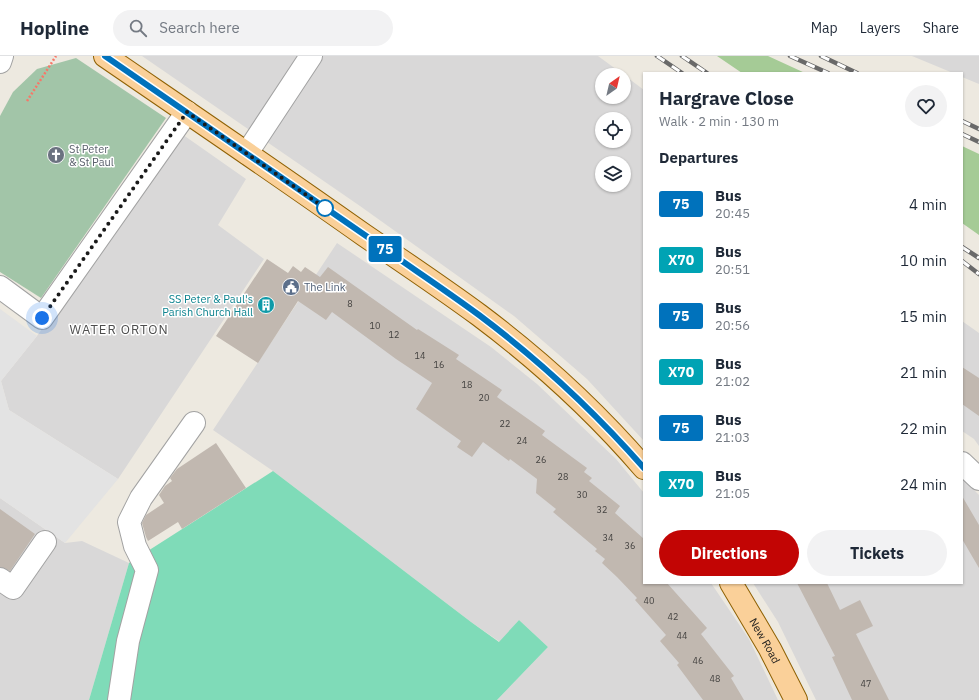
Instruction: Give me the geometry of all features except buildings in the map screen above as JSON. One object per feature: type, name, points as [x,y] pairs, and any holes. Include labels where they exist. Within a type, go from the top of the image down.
[{"type":"main road","points":[[105,56],[479,315],[533,359],[585,405],[643,467]]},
{"type":"main road","name":"New Road","points":[[732,584],[770,650],[796,700]]},
{"type":"street","points":[[0,62],[2,56]]},
{"type":"street","points":[[247,153],[311,56]]},
{"type":"street","points":[[0,287],[42,318],[187,112]]},
{"type":"street","points":[[119,700],[128,641],[147,570],[135,546],[129,522],[141,498],[194,423]]},
{"type":"street","points":[[963,464],[979,479]]},
{"type":"street","points":[[0,579],[13,588],[45,542]]},
{"type":"path","points":[[27,101],[56,56]]},
{"type":"shaded area","points":[[142,56],[598,56],[614,68],[595,68],[595,104],[631,104],[631,80],[643,89],[643,440],[587,379],[514,316],[360,206]]},
{"type":"shaded area","points":[[912,56],[979,56],[979,84],[963,77],[963,72],[951,72]]},
{"type":"shaded area","points":[[179,132],[246,179],[218,225],[264,259],[118,479],[9,410],[1,381],[37,336]]},
{"type":"shaded area","points":[[337,243],[491,347],[537,384],[616,459],[643,492],[643,584],[712,584],[749,639],[778,700],[497,700],[548,647],[519,620],[500,642],[471,622],[273,471],[213,430]]},
{"type":"shaded area","points":[[0,309],[37,336],[1,381],[9,410],[118,479],[65,543],[0,498]]},
{"type":"shaded area","points":[[963,322],[979,333],[979,446],[974,439],[963,432]]},
{"type":"shaded area","points":[[963,479],[979,495],[979,700],[816,700],[778,622],[754,584],[963,584]]},
{"type":"shaded area","points":[[0,498],[65,543],[82,541],[129,563],[89,700],[0,700]]},
{"type":"green space","points":[[717,56],[768,56],[803,72],[741,72]]},
{"type":"green space","points":[[76,58],[166,118],[41,298],[0,272],[0,116],[13,92],[37,69]]},
{"type":"green space","points":[[963,146],[979,154],[979,235],[963,224]]},
{"type":"green space","points":[[273,471],[499,642],[519,620],[548,647],[497,700],[89,700],[129,563]]},
{"type":"railway","points":[[657,56],[681,72]]},
{"type":"railway","points":[[682,56],[706,72]]},
{"type":"railway","points":[[790,56],[826,72]]},
{"type":"railway","points":[[821,56],[855,72]]},
{"type":"railway","points":[[963,121],[979,129]]},
{"type":"railway","points":[[963,134],[979,142]]},
{"type":"railway","points":[[963,248],[979,258]]},
{"type":"railway","points":[[963,262],[979,274]]},
{"type":"bus line","name":"75","points":[[105,56],[479,315],[533,359],[585,405],[643,467]]},
{"type":"place","name":"St Peter & St Paul","points":[[56,155]]},
{"type":"place","name":"The Link","points":[[291,287]]},
{"type":"place","name":"SS Peter & Paul's Parish Church Hall","points":[[266,305]]},
{"type":"district","name":"WATER ORTON","points":[[119,329]]},
{"type":"route","points":[[42,318],[187,112],[325,208]]}]
